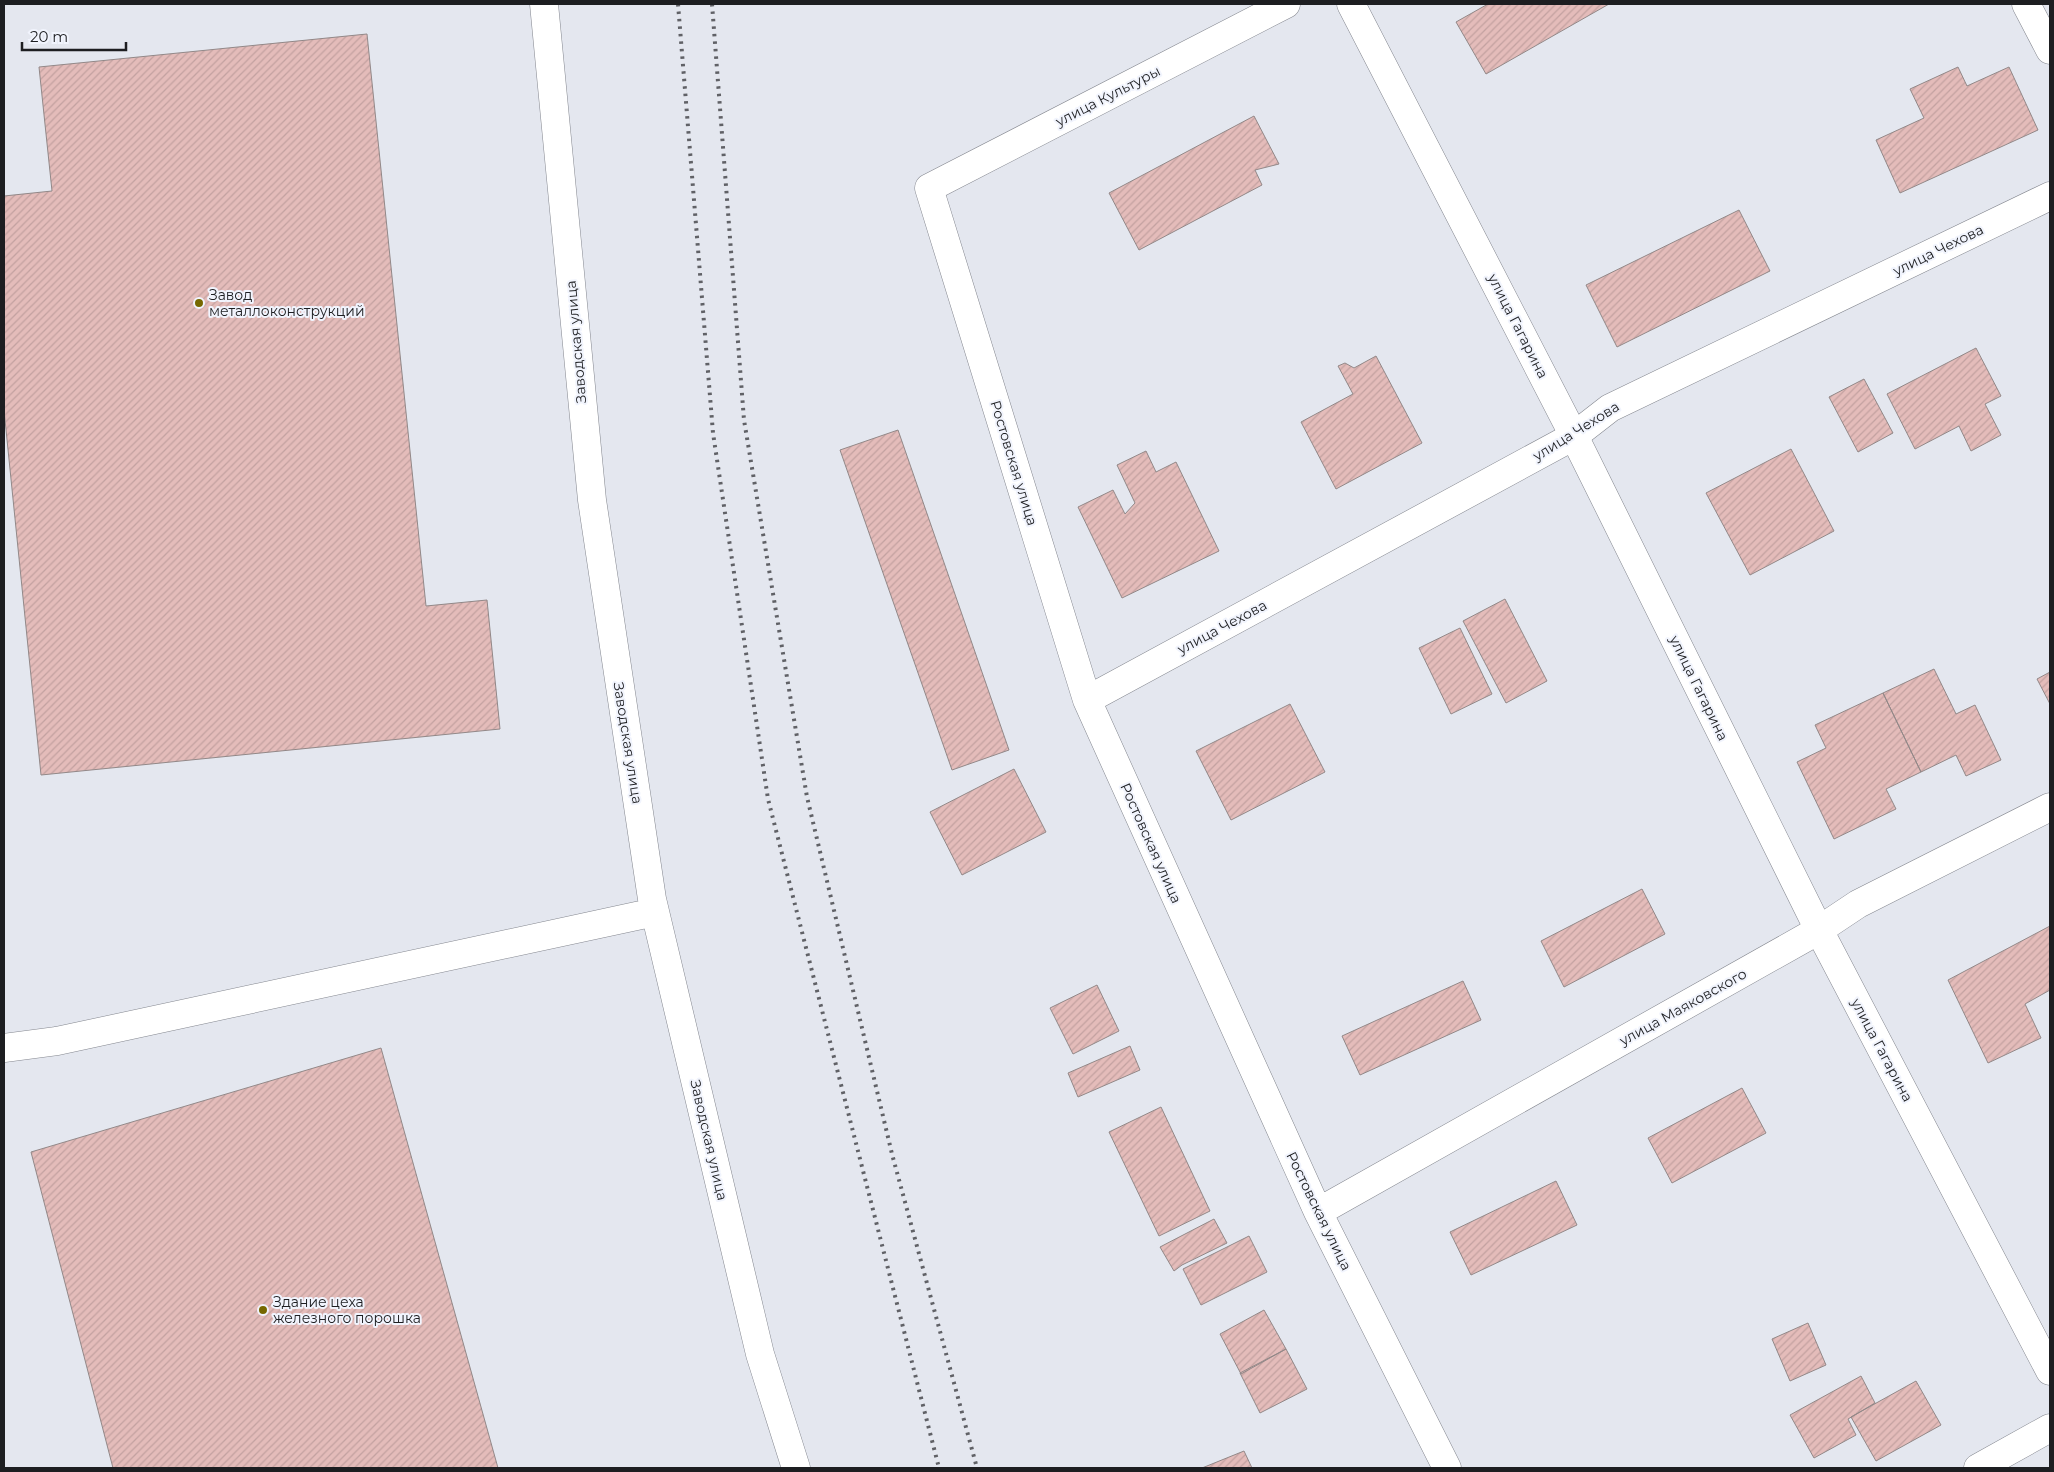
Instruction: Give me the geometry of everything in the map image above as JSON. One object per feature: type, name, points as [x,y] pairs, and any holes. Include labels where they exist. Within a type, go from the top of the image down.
[{"type":"street","name":"Заводская улица","points":[[544,4],[592,500],[655,912],[760,1354],[796,1468]]},
{"type":"street","name":"улица Культуры","points":[[929,188],[1286,4]]},
{"type":"street","name":"улица Гагарина","points":[[1351,4],[1574,436],[1819,930],[2050,1371]]},
{"type":"street","points":[[2026,4],[2050,50]]},
{"type":"street","name":"Ростовская улица","points":[[929,188],[1087,700],[1318,1212],[1447,1468]]},
{"type":"street","name":"улица Чехова","points":[[1087,700],[1574,436],[1610,408],[2050,196]]},
{"type":"street","name":"улица Маяковского","points":[[1318,1212],[1819,930],[1858,904],[2050,807]]},
{"type":"street","points":[[4,1048],[66,1039],[655,912]]},
{"type":"street","points":[[1978,1468],[2050,1428]]},
{"type":"building","points":[[1488,4],[1609,4],[1486,74],[1456,22]]},
{"type":"building","name":"Завод металлоконструкций","points":[[367,34],[426,606],[487,600],[500,729],[41,775],[4,410],[4,196],[52,191],[39,67]]},
{"type":"building","points":[[1958,67],[1967,86],[2009,67],[2038,130],[1900,193],[1876,140],[1924,118],[1910,89]]},
{"type":"building","points":[[1254,116],[1279,164],[1255,170],[1262,185],[1139,250],[1109,193]]},
{"type":"building","points":[[1739,210],[1770,271],[1617,347],[1586,285]]},
{"type":"building","points":[[1976,348],[2001,396],[1985,404],[2001,435],[1971,451],[1959,426],[1915,449],[1887,394]]},
{"type":"building","points":[[1376,356],[1422,443],[1336,489],[1301,422],[1353,394],[1338,366],[1345,363],[1354,368]]},
{"type":"building","points":[[1864,379],[1893,433],[1858,452],[1829,397]]},
{"type":"building","points":[[898,430],[1009,750],[952,770],[840,450]]},
{"type":"building","points":[[1791,449],[1834,531],[1750,575],[1706,493]]},
{"type":"building","points":[[1146,451],[1156,472],[1176,462],[1219,551],[1122,598],[1078,507],[1113,490],[1125,514],[1135,503],[1117,465]]},
{"type":"building","points":[[1505,599],[1547,681],[1506,703],[1463,621]]},
{"type":"building","points":[[1460,628],[1492,694],[1451,714],[1419,648]]},
{"type":"building","points":[[1934,669],[1956,714],[1975,705],[2001,760],[1966,776],[1956,755],[1921,772],[1883,693]]},
{"type":"building","points":[[2050,672],[2050,704],[2037,679]]},
{"type":"building","points":[[1883,693],[1921,772],[1886,789],[1896,809],[1834,839],[1797,762],[1826,748],[1815,725]]},
{"type":"building","points":[[1290,704],[1325,772],[1231,820],[1196,751]]},
{"type":"building","points":[[1014,769],[1046,832],[962,875],[930,812]]},
{"type":"building","points":[[1642,889],[1665,934],[1564,987],[1541,941]]},
{"type":"building","points":[[2050,926],[2050,990],[2025,1004],[2041,1038],[1988,1063],[1948,980]]},
{"type":"building","points":[[1463,981],[1481,1020],[1360,1075],[1342,1036]]},
{"type":"building","points":[[1097,985],[1119,1031],[1073,1054],[1050,1008]]},
{"type":"building","points":[[1130,1046],[1140,1070],[1078,1097],[1068,1073]]},
{"type":"building","name":"Здание цеха железного порошка","points":[[381,1048],[498,1468],[113,1468],[31,1152]]},
{"type":"building","points":[[1742,1088],[1766,1133],[1672,1183],[1648,1138]]},
{"type":"building","points":[[1161,1107],[1210,1211],[1159,1236],[1109,1132]]},
{"type":"building","points":[[1556,1181],[1577,1225],[1471,1275],[1450,1232]]},
{"type":"building","points":[[1214,1219],[1227,1243],[1182,1265],[1174,1271],[1160,1247]]},
{"type":"building","points":[[1249,1236],[1267,1272],[1201,1305],[1183,1269]]},
{"type":"building","points":[[1264,1310],[1286,1349],[1241,1374],[1220,1334]]},
{"type":"building","points":[[1808,1323],[1826,1365],[1790,1381],[1772,1339]]},
{"type":"building","points":[[1286,1349],[1307,1389],[1260,1413],[1240,1373]]},
{"type":"building","points":[[1861,1376],[1875,1403],[1848,1419],[1856,1435],[1814,1458],[1790,1415]]},
{"type":"building","points":[[1916,1381],[1941,1425],[1876,1461],[1851,1417]]},
{"type":"building","points":[[1244,1451],[1252,1468],[1202,1468]]},
{"type":"railway","points":[[678,4],[713,433],[768,799],[939,1468]]},
{"type":"railway","points":[[712,4],[744,420],[807,797],[892,1154],[977,1468]]},
{"type":"place","name":"Завод металлоконструкций","points":[[199,303]]},
{"type":"place","name":"Здание цеха железного порошка","points":[[263,1310]]}]
